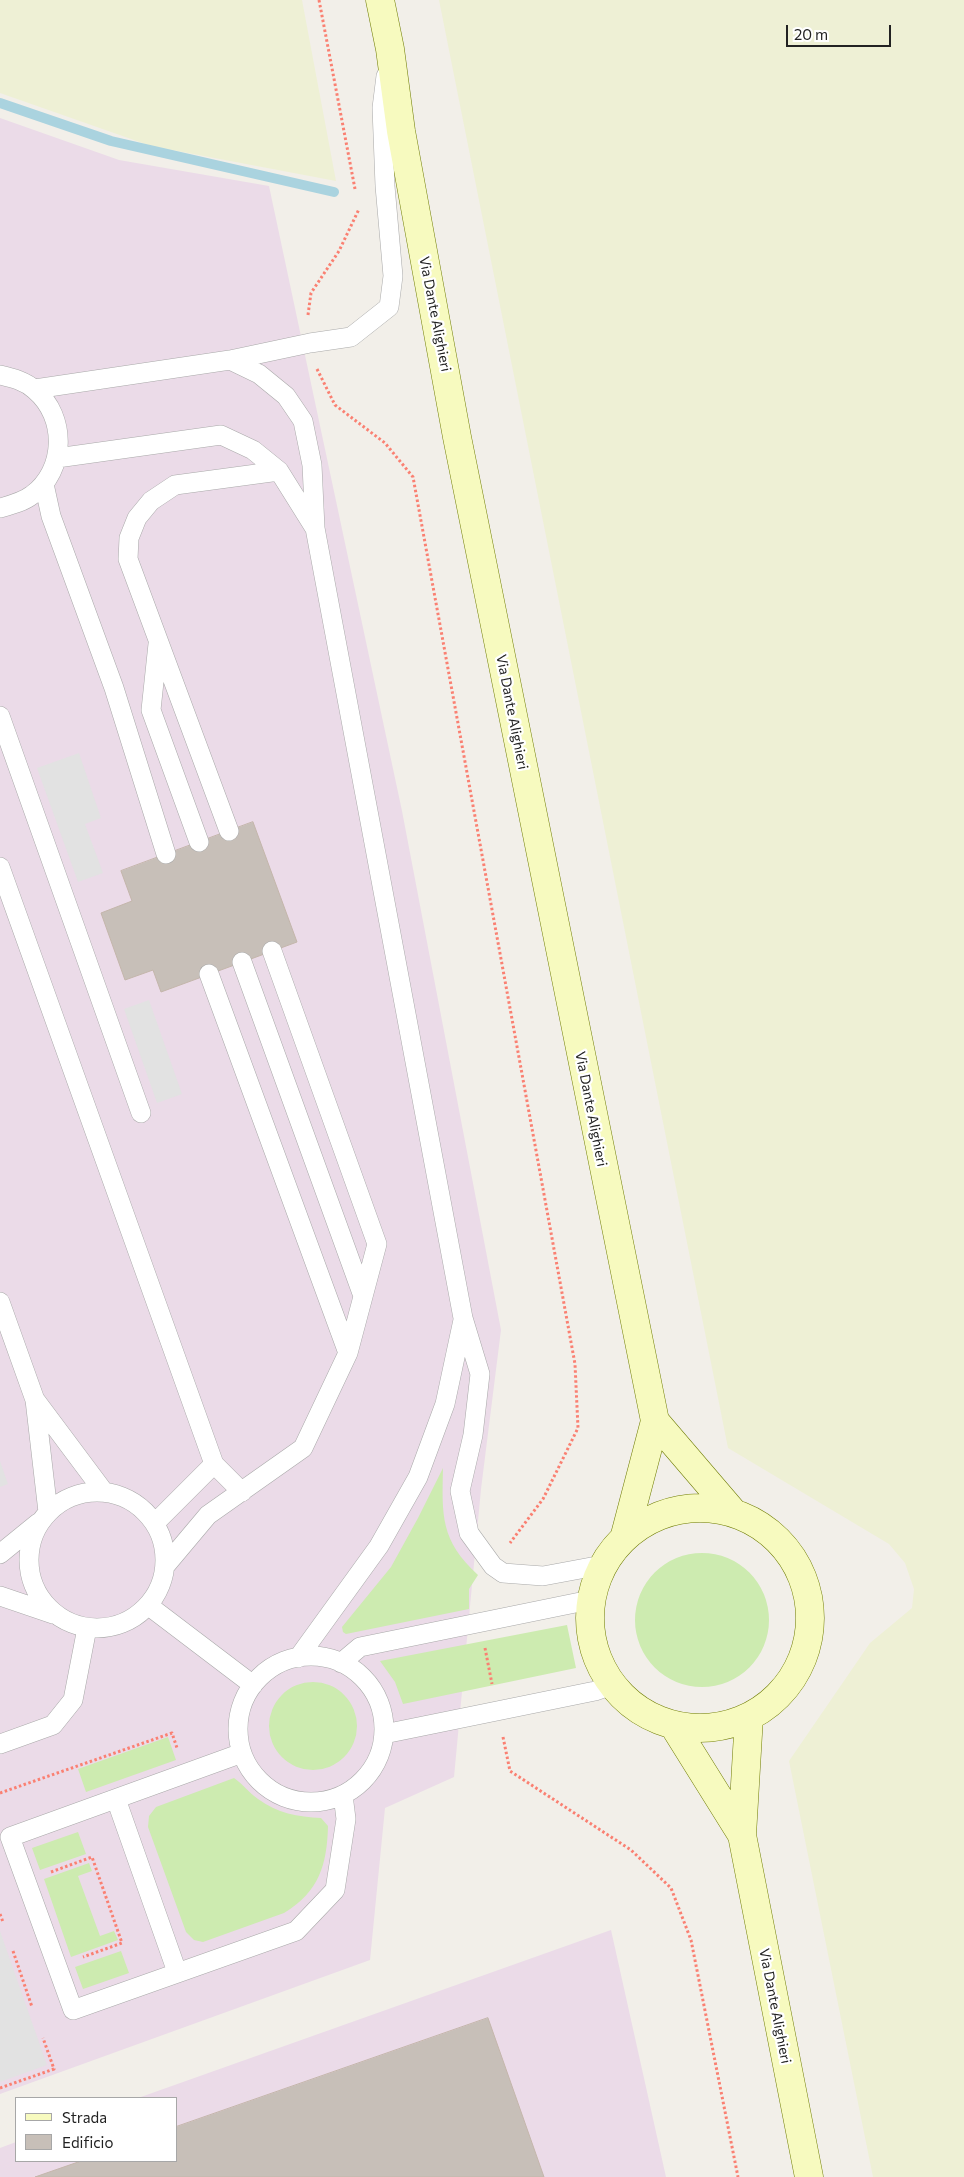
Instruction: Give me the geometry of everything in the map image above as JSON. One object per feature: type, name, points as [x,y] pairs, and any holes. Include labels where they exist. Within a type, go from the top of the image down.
[{"type":"main road","name":"Via Dante Alighieri","points":[[380,0],[390,49],[400,132],[457,437],[655,1421],[625,1535]]},
{"type":"main road","name":"Via Dante Alighieri","points":[[655,1421],[732,1511]]},
{"type":"main road","name":"Via Dante Alighieri","points":[[694,1507],[732,1511],[766,1528],[792,1556],[808,1590],[811,1628],[801,1664],[779,1695],[749,1718],[712,1728],[674,1726],[640,1711],[612,1685],[600,1666],[592,1644],[589,1622],[590,1600],[602,1565],[625,1535],[657,1515],[694,1507]]},
{"type":"main road","name":"Via Dante Alighieri","points":[[749,1718],[742,1836],[809,2177]]},
{"type":"main road","name":"Via Dante Alighieri","points":[[674,1726],[742,1836]]},
{"type":"lane","points":[[35,389],[230,360],[310,343],[351,338],[389,307],[393,276],[385,186],[382,108],[390,49]]},
{"type":"lane","points":[[230,360],[258,374],[286,396],[303,421],[312,465],[315,528],[463,1318],[480,1374],[472,1435],[460,1491],[468,1533],[493,1566],[503,1573],[543,1576],[602,1565]]},
{"type":"lane","points":[[0,375],[18,380],[35,389],[47,403],[56,419],[59,436],[57,458],[44,484],[32,496],[9,505],[0,519]]},
{"type":"lane","points":[[57,458],[221,435],[253,450],[279,471],[315,528]]},
{"type":"lane","points":[[229,831],[128,558],[129,538],[136,518],[150,501],[175,485],[279,471]]},
{"type":"lane","points":[[44,484],[51,516],[114,688],[166,854]]},
{"type":"lane","points":[[158,640],[151,710],[199,842]]},
{"type":"lane","points":[[0,716],[141,1113]]},
{"type":"lane","points":[[0,867],[214,1464],[242,1492]]},
{"type":"lane","points":[[166,1565],[208,1515],[303,1448],[348,1353],[377,1244],[272,951]]},
{"type":"lane","points":[[242,962],[363,1296]]},
{"type":"lane","points":[[209,974],[348,1353]]},
{"type":"lane","points":[[0,1302],[35,1400],[45,1516],[32,1540],[28,1560],[32,1581],[41,1600],[56,1615],[70,1624],[87,1628],[110,1628],[131,1620],[148,1606],[161,1588],[166,1565],[164,1543],[154,1523],[141,1508],[124,1497],[104,1492],[84,1493],[64,1500],[45,1516],[0,1554]]},
{"type":"lane","points":[[298,1658],[380,1546],[418,1477],[445,1404],[463,1318]]},
{"type":"lane","points":[[35,1400],[104,1492]]},
{"type":"lane","points":[[154,1523],[214,1464]]},
{"type":"lane","points":[[0,1596],[56,1615]]},
{"type":"lane","points":[[341,1663],[360,1647],[590,1600]]},
{"type":"lane","points":[[148,1606],[253,1685]]},
{"type":"lane","points":[[0,1744],[53,1725],[73,1700],[87,1628]]},
{"type":"lane","points":[[298,1658],[328,1658],[341,1663],[360,1675],[374,1691],[382,1712],[384,1734],[381,1753],[372,1771],[359,1785],[343,1796],[309,1803],[291,1800],[275,1793],[261,1782],[250,1769],[242,1753],[238,1736],[239,1718],[244,1701],[253,1685],[266,1672],[281,1663],[298,1658]]},
{"type":"lane","points":[[384,1734],[595,1692],[612,1685]]},
{"type":"lane","points":[[242,1753],[10,1837],[73,2010],[296,1931],[335,1890],[346,1819],[343,1796]]},
{"type":"lane","points":[[116,1799],[177,1972]]},
{"type":"path","points":[[319,0],[355,190]]},
{"type":"path","points":[[308,318],[310,294],[339,251],[359,209],[357,199]]},
{"type":"path","points":[[314,362],[335,405],[385,443],[414,476],[575,1364],[578,1428],[543,1498],[506,1549]]},
{"type":"path","points":[[483,1641],[492,1685]]},
{"type":"path","points":[[0,1793],[172,1733],[178,1751]]},
{"type":"path","points":[[503,1739],[510,1771],[631,1850],[671,1888],[691,1940],[738,2177]]},
{"type":"path","points":[[44,1874],[92,1857],[122,1942],[75,1960]]},
{"type":"path","points":[[0,1914],[3,1922]]},
{"type":"path","points":[[13,1951],[32,2006]]},
{"type":"path","points":[[0,2088],[54,2069],[43,2038]]},
{"type":"shaded area","points":[[0,118],[119,160],[269,186],[402,811],[501,1330],[481,1489],[454,1777],[385,1808],[370,1960],[0,2094]]},
{"type":"shaded area","points":[[79,753],[101,818],[85,824],[103,873],[78,882],[37,768]]},
{"type":"shaded area","points":[[149,1000],[182,1094],[157,1103],[124,1009]]},
{"type":"shaded area","points":[[0,1461],[8,1484],[0,1487]]},
{"type":"shaded area","points":[[611,1930],[666,2177],[0,2177],[0,2148],[15,2142],[15,2162],[178,2162],[178,2097],[141,2097]]},
{"type":"shaded area","points":[[0,1931],[47,2065],[0,2082]]},
{"type":"green space","points":[[0,0],[302,0],[336,181],[151,146],[0,93]]},
{"type":"green space","points":[[439,0],[964,0],[964,2177],[873,2177],[789,1761],[870,1643],[912,1608],[914,1589],[905,1563],[889,1544],[728,1448]]},
{"type":"green space","points":[[443,1468],[443,1500],[446,1526],[456,1550],[478,1575],[469,1589],[469,1609],[346,1634],[343,1632],[342,1627],[391,1567]]},
{"type":"green space","points":[[702,1553],[728,1558],[750,1572],[764,1594],[769,1620],[764,1646],[750,1668],[728,1682],[702,1687],[676,1682],[654,1668],[640,1646],[635,1620],[640,1594],[654,1572],[676,1558]]},
{"type":"green space","points":[[567,1625],[576,1668],[403,1704],[395,1682],[380,1661]]},
{"type":"green space","points":[[313,1682],[330,1686],[344,1695],[353,1709],[357,1726],[353,1743],[344,1757],[330,1766],[313,1770],[296,1766],[282,1757],[273,1743],[269,1726],[273,1709],[282,1695],[296,1686]]},
{"type":"green space","points":[[168,1737],[176,1760],[86,1792],[78,1769]]},
{"type":"green space","points":[[234,1778],[255,1797],[273,1808],[304,1817],[321,1818],[328,1826],[326,1853],[319,1876],[313,1887],[296,1905],[284,1913],[203,1942],[194,1940],[186,1932],[148,1827],[149,1816],[156,1807]]},
{"type":"green space","points":[[78,1832],[86,1854],[40,1870],[32,1848]]},
{"type":"green space","points":[[89,1863],[92,1871],[78,1876],[100,1936],[114,1931],[118,1940],[71,1957],[44,1879]]},
{"type":"green space","points":[[121,1951],[129,1973],[83,1989],[75,1967]]},
{"type":"building","points":[[253,822],[297,942],[161,992],[153,970],[125,980],[101,913],[132,901],[121,871]]},
{"type":"building","points":[[488,2018],[544,2177],[35,2177],[78,2162],[178,2162],[178,2126]]},
{"type":"waterway","points":[[0,103],[111,141],[334,192]]}]
